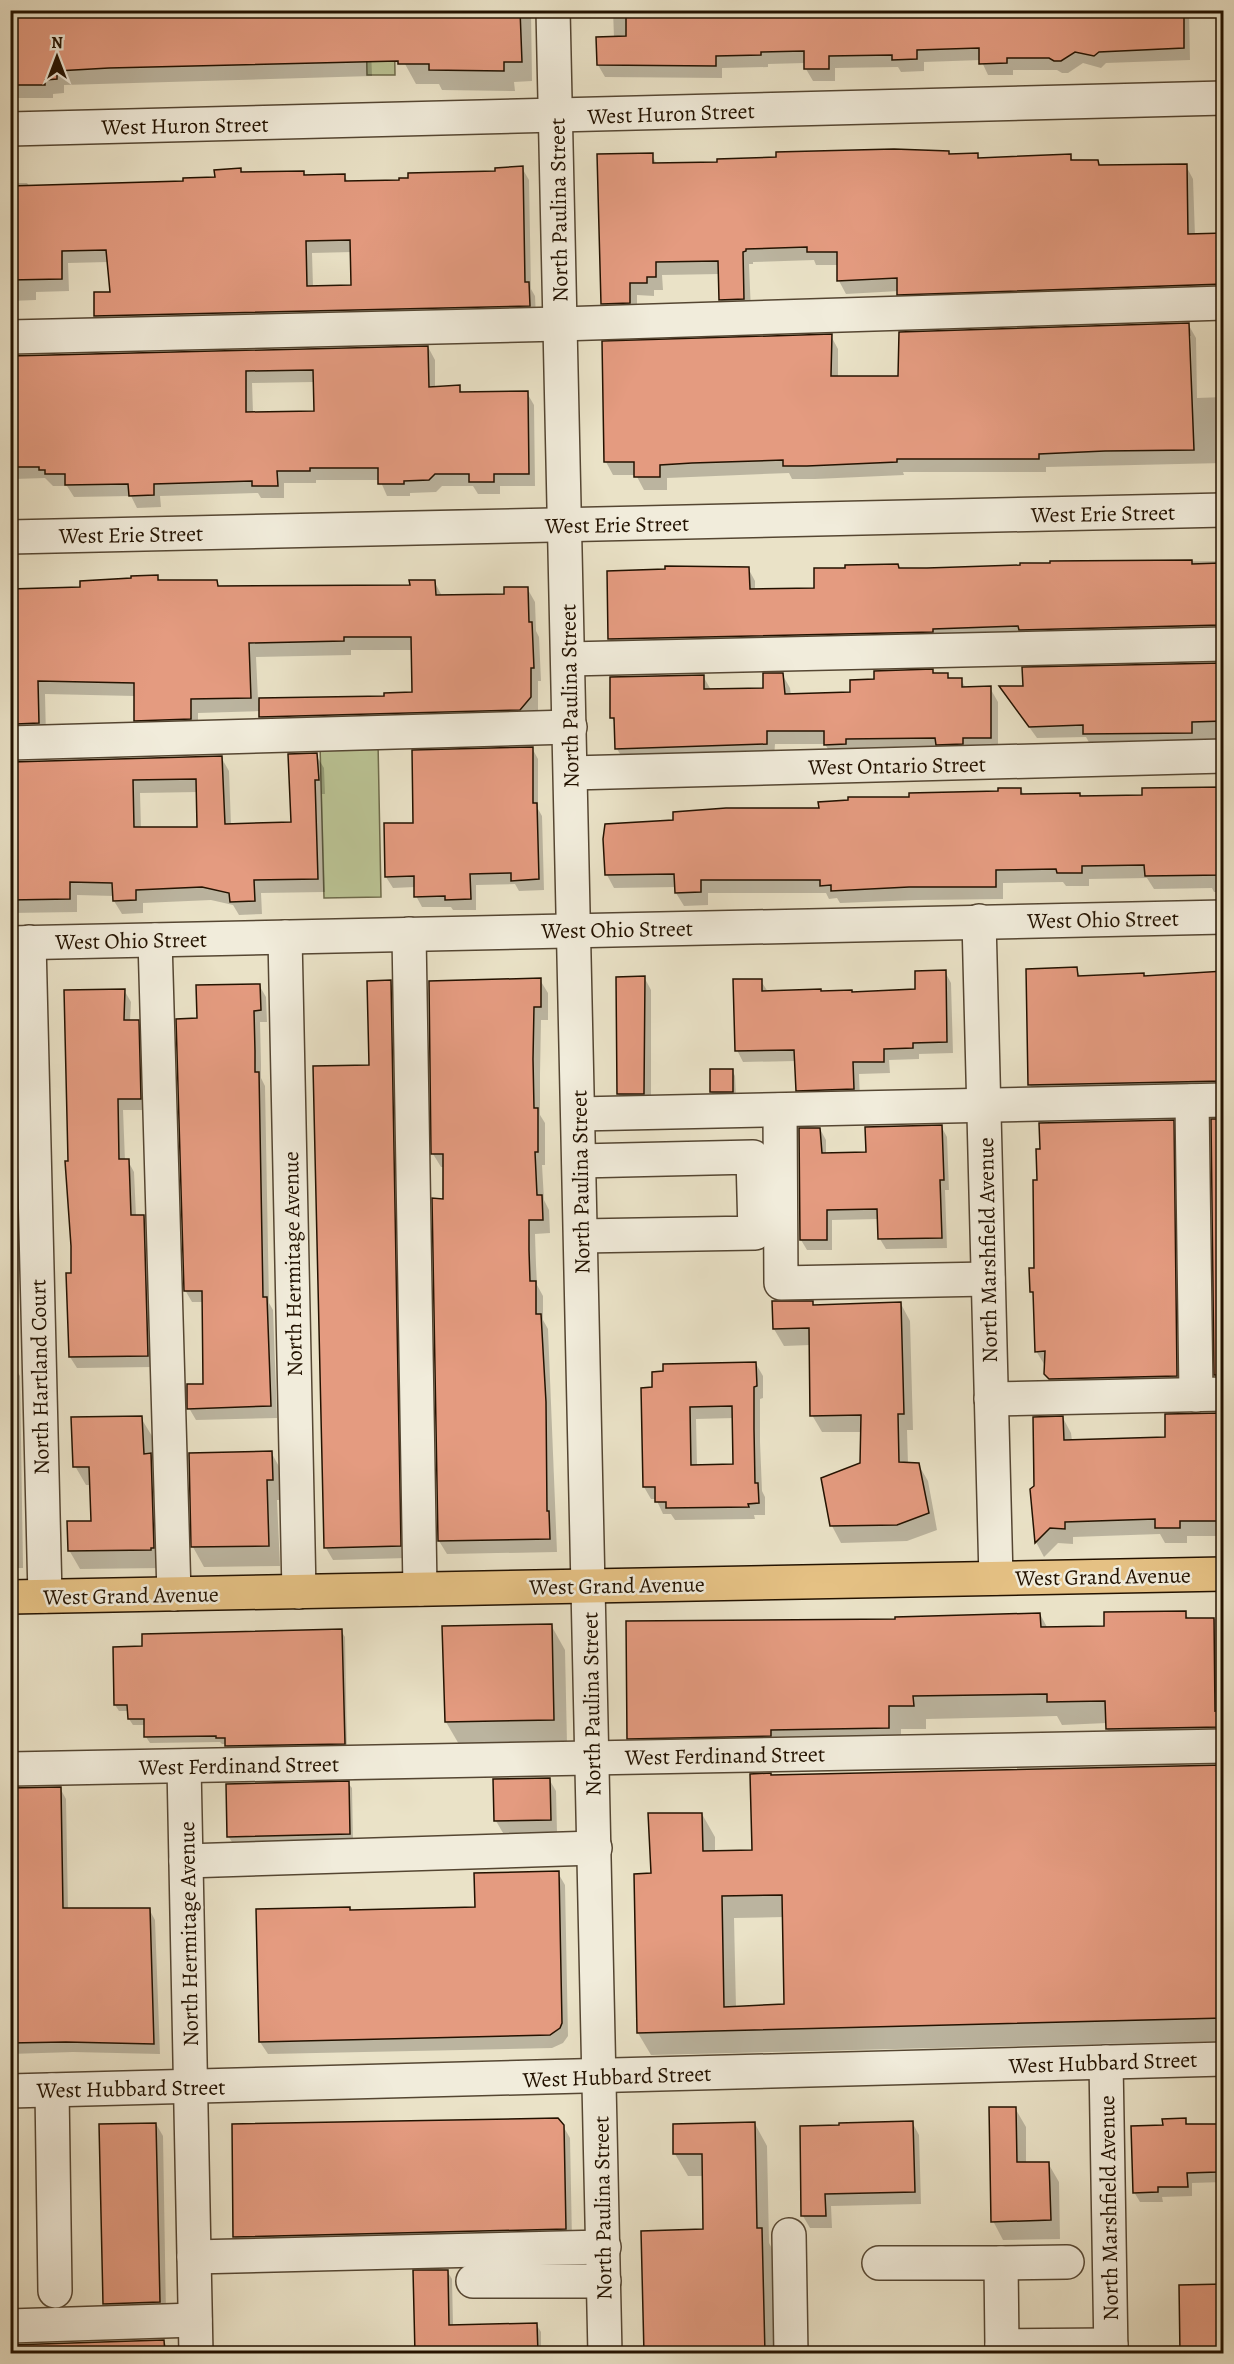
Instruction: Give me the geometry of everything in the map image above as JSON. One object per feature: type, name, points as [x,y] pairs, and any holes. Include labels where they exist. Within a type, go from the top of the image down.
[{"type":"main road","name":"West Grand Avenue","points":[[10,1597],[1224,1574]]},
{"type":"street","name":"North Paulina Street","points":[[553,10],[604,2247],[604,2354]]},
{"type":"street","name":"West Huron Street","points":[[10,129],[1224,98]]},
{"type":"street","points":[[10,337],[560,324],[1224,303]]},
{"type":"street","name":"West Erie Street","points":[[10,537],[1224,510]]},
{"type":"street","points":[[568,659],[1224,644]]},
{"type":"street","points":[[10,743],[570,727]]},
{"type":"street","name":"West Ontario Street","points":[[570,773],[1224,756]]},
{"type":"street","name":"West Ohio Street","points":[[20,943],[1224,917]]},
{"type":"street","name":"North Marshfield Avenue","points":[[978,921],[996,1578]]},
{"type":"street","points":[[409,934],[420,1589]]},
{"type":"street","name":"North Hermitage Avenue","points":[[285,937],[298,1592]]},
{"type":"street","points":[[155,940],[174,1594]]},
{"type":"street","name":"North Hartland Court","points":[[20,943],[45,1596]]},
{"type":"street","points":[[578,1114],[1224,1100]]},
{"type":"street","points":[[991,1399],[1210,1395],[1192,1101]]},
{"type":"street","points":[[780,1110],[781,1283],[988,1279]]},
{"type":"street","points":[[579,1161],[753,1157],[755,1233],[581,1236]]},
{"type":"street","name":"West Ferdinand Street","points":[[10,1769],[1224,1746]]},
{"type":"street","name":"North Hermitage Avenue","points":[[184,1766],[196,2354]]},
{"type":"street","points":[[186,1861],[595,1848]]},
{"type":"street","name":"West Hubbard Street","points":[[10,2091],[1224,2059]]},
{"type":"street","name":"North Marshfield Avenue","points":[[1106,2062],[1111,2349]]},
{"type":"street","points":[[52,2090],[55,2291]]},
{"type":"street","points":[[789,2235],[790,2354]]},
{"type":"street","points":[[194,2257],[604,2247]]},
{"type":"street","points":[[879,2263],[1067,2262]]},
{"type":"street","points":[[1001,2263],[1002,2350],[1111,2349]]},
{"type":"street","points":[[473,2280],[604,2281]]},
{"type":"street","points":[[10,2326],[195,2320]]},
{"type":"green space","points":[[366,11],[394,11],[395,75],[367,75]]},
{"type":"green space","points":[[378,742],[381,897],[324,898],[320,744]]},
{"type":"building","points":[[10,10],[520,10],[522,62],[504,62],[504,71],[429,70],[429,64],[398,64],[398,61],[109,68],[57,71],[57,79],[45,80],[45,85],[10,85]]},
{"type":"building","points":[[626,10],[1184,10],[1184,48],[1099,52],[1094,56],[1075,52],[1061,61],[1049,58],[1007,58],[1007,63],[979,64],[979,48],[917,50],[917,59],[892,60],[892,55],[829,56],[829,69],[804,69],[804,51],[716,56],[716,66],[597,65],[596,37],[626,36]]},
{"type":"building","points":[[894,149],[949,151],[949,154],[978,153],[978,158],[1071,154],[1071,160],[1098,160],[1099,165],[1187,164],[1188,234],[1224,233],[1224,284],[897,295],[897,278],[837,281],[837,252],[807,252],[807,247],[746,249],[743,252],[744,299],[719,300],[718,261],[656,262],[656,277],[647,277],[647,283],[630,283],[630,303],[601,304],[597,154],[653,153],[653,163],[717,162],[717,159],[776,157],[776,152]]},
{"type":"building","points":[[523,166],[525,282],[529,282],[530,306],[94,316],[94,292],[110,292],[106,250],[62,251],[62,279],[10,280],[10,186],[183,181],[183,178],[215,177],[214,170],[241,168],[241,172],[304,171],[304,175],[345,174],[345,181],[399,180],[399,178],[408,178],[408,173],[495,171],[495,168]],"holes":[[[350,240],[351,285],[307,286],[306,241]]]},
{"type":"building","points":[[1189,323],[1194,450],[1039,454],[1039,459],[897,459],[897,462],[807,466],[783,466],[783,460],[692,463],[660,465],[660,477],[634,477],[634,462],[604,462],[602,341],[832,334],[831,376],[898,376],[899,332]]},
{"type":"building","points":[[428,346],[429,387],[460,385],[460,392],[528,391],[529,474],[494,474],[494,482],[469,482],[469,474],[435,474],[429,480],[404,481],[404,484],[378,484],[378,468],[310,468],[310,471],[277,471],[278,486],[252,486],[252,481],[154,484],[154,495],[129,496],[128,484],[65,485],[65,474],[45,474],[45,470],[39,470],[39,467],[10,467],[10,356]],"holes":[[[313,370],[314,411],[246,412],[246,371]]]},
{"type":"building","points":[[1192,560],[1192,564],[1220,563],[1221,625],[1019,630],[1018,626],[933,629],[933,632],[608,639],[607,571],[665,569],[665,566],[749,567],[750,589],[814,588],[814,568],[845,568],[845,565],[898,564],[899,568],[927,568],[1020,565],[1020,563],[1050,563],[1050,561]]},
{"type":"building","points":[[158,575],[158,580],[217,580],[218,586],[410,585],[409,580],[435,580],[436,595],[504,594],[504,587],[528,587],[534,668],[531,668],[531,697],[520,710],[259,717],[259,698],[384,696],[384,693],[412,692],[411,637],[344,637],[344,641],[249,643],[251,698],[191,699],[191,719],[134,721],[134,683],[38,681],[39,723],[16,724],[10,589],[80,587],[80,581]]},
{"type":"building","points":[[1223,663],[1224,721],[1192,722],[1192,733],[1083,734],[1083,725],[1029,727],[999,686],[1023,686],[1022,667]]},
{"type":"building","points":[[933,669],[933,673],[948,673],[948,678],[962,678],[962,687],[991,686],[991,738],[963,738],[963,744],[936,745],[935,738],[846,739],[846,744],[824,745],[824,731],[767,731],[767,744],[615,749],[614,718],[610,718],[610,677],[704,675],[704,689],[763,688],[763,673],[783,673],[785,694],[850,692],[850,680],[874,679],[874,671]]},
{"type":"building","points":[[533,747],[533,803],[537,803],[539,879],[511,881],[511,873],[470,874],[471,899],[445,900],[445,896],[414,897],[414,876],[385,877],[384,823],[413,823],[412,750]]},
{"type":"building","points":[[317,753],[319,780],[315,780],[318,879],[254,880],[255,901],[230,902],[229,893],[202,887],[136,890],[136,900],[113,901],[112,883],[70,882],[70,899],[10,900],[10,814],[14,814],[12,762],[222,756],[225,824],[291,822],[288,754]],"holes":[[[196,779],[197,827],[134,827],[133,780]]]},
{"type":"building","points":[[1224,787],[1224,875],[1145,876],[1144,865],[1082,866],[1082,873],[1057,873],[1056,869],[996,870],[996,887],[909,887],[831,891],[831,885],[820,886],[820,880],[701,880],[701,892],[675,893],[674,874],[605,875],[603,839],[605,824],[673,820],[673,812],[726,808],[819,808],[818,802],[848,800],[848,797],[909,797],[909,793],[998,791],[998,788],[1021,788],[1021,794],[1080,793],[1080,796],[1142,795],[1142,788]]},
{"type":"building","points":[[1077,967],[1078,976],[1144,973],[1144,976],[1224,971],[1224,1081],[1028,1085],[1026,969]]},
{"type":"building","points":[[946,970],[947,1042],[913,1043],[913,1048],[884,1049],[884,1062],[853,1062],[854,1089],[796,1091],[794,1050],[735,1051],[733,979],[762,979],[762,991],[821,989],[821,991],[852,990],[852,992],[915,989],[915,971]]},
{"type":"building","points":[[645,976],[644,1094],[617,1094],[616,977]]},
{"type":"building","points":[[541,978],[541,1007],[534,1007],[533,1059],[534,1108],[538,1108],[538,1152],[535,1152],[537,1195],[542,1195],[543,1220],[529,1220],[529,1250],[530,1281],[536,1281],[536,1314],[541,1314],[546,1402],[547,1511],[549,1511],[550,1539],[438,1541],[432,1198],[443,1199],[443,1154],[431,1154],[429,981]]},
{"type":"building","points":[[391,980],[401,1546],[324,1548],[313,1066],[369,1065],[367,981]]},
{"type":"building","points":[[260,984],[261,1010],[254,1011],[255,1072],[259,1072],[263,1297],[267,1297],[271,1406],[187,1409],[187,1384],[203,1384],[202,1291],[184,1291],[176,1019],[197,1018],[196,985]]},
{"type":"building","points":[[125,989],[124,1020],[139,1020],[141,1099],[118,1099],[119,1159],[129,1159],[131,1215],[144,1215],[148,1356],[69,1357],[66,1273],[71,1273],[71,1246],[65,1161],[68,1161],[64,990]]},
{"type":"building","points":[[710,1069],[733,1069],[733,1092],[710,1092]]},
{"type":"building","points":[[1211,1119],[1224,1119],[1224,1375],[1214,1375]]},
{"type":"building","points":[[1174,1120],[1177,1376],[1049,1379],[1044,1374],[1045,1351],[1035,1352],[1033,1292],[1030,1292],[1029,1268],[1034,1268],[1033,1180],[1037,1180],[1036,1149],[1040,1149],[1039,1123]]},
{"type":"building","points":[[942,1125],[944,1180],[940,1180],[942,1238],[878,1239],[877,1209],[827,1210],[827,1240],[800,1240],[799,1128],[820,1128],[822,1153],[866,1152],[865,1127]]},
{"type":"building","points":[[772,1301],[813,1301],[813,1305],[901,1302],[904,1414],[898,1414],[899,1462],[919,1463],[929,1513],[897,1525],[830,1526],[821,1478],[860,1463],[861,1415],[810,1416],[809,1328],[773,1329]]},
{"type":"building","points":[[756,1362],[755,1483],[758,1483],[759,1503],[748,1504],[749,1507],[666,1508],[666,1502],[655,1502],[655,1487],[643,1487],[641,1388],[652,1387],[652,1372],[663,1371],[663,1364]],"holes":[[[732,1406],[733,1464],[691,1465],[690,1407]]]},
{"type":"building","points":[[1224,1413],[1224,1521],[1180,1521],[1180,1528],[1155,1528],[1155,1519],[1065,1522],[1065,1529],[1050,1528],[1035,1543],[1030,1489],[1034,1486],[1033,1417],[1063,1416],[1064,1440],[1165,1437],[1165,1414]]},
{"type":"building","points":[[142,1416],[144,1454],[151,1453],[154,1548],[151,1550],[68,1551],[67,1521],[91,1521],[89,1467],[73,1467],[71,1417]]},
{"type":"building","points":[[272,1451],[273,1480],[267,1480],[269,1546],[191,1547],[189,1453]]},
{"type":"building","points":[[1186,1611],[1186,1618],[1214,1618],[1215,1711],[1221,1710],[1221,1727],[1106,1729],[1105,1701],[1047,1702],[1047,1694],[913,1696],[914,1706],[889,1706],[889,1728],[771,1730],[771,1736],[627,1739],[626,1621],[895,1619],[895,1617],[1040,1613],[1041,1627],[1104,1626],[1104,1612]]},
{"type":"building","points":[[552,1624],[554,1720],[445,1722],[442,1626]]},
{"type":"building","points":[[342,1629],[345,1744],[225,1746],[225,1738],[216,1738],[216,1736],[144,1737],[144,1719],[128,1719],[127,1705],[114,1705],[113,1647],[142,1646],[142,1634]]},
{"type":"building","points":[[1224,1765],[1224,2018],[637,2033],[634,1874],[651,1873],[648,1813],[702,1813],[703,1851],[752,1850],[750,1774],[771,1773],[771,1775]],"holes":[[[782,1895],[784,2004],[724,2007],[722,1896]]]},
{"type":"building","points":[[550,1778],[551,1820],[494,1821],[493,1779]]},
{"type":"building","points":[[349,1781],[350,1834],[227,1837],[226,1784]]},
{"type":"building","points":[[61,1787],[63,1908],[150,1908],[154,2044],[10,2043],[10,1788]]},
{"type":"building","points":[[559,1871],[562,2023],[560,2028],[550,2035],[259,2042],[256,1909],[350,1907],[350,1910],[475,1907],[474,1873]]},
{"type":"building","points":[[989,2107],[1016,2107],[1017,2162],[1049,2162],[1051,2220],[991,2222]]},
{"type":"building","points":[[558,2118],[564,2125],[566,2229],[233,2237],[232,2124]]},
{"type":"building","points":[[1186,2118],[1186,2124],[1217,2124],[1218,2172],[1187,2173],[1188,2187],[1158,2187],[1158,2192],[1133,2193],[1131,2126],[1163,2125],[1162,2119]]},
{"type":"building","points":[[913,2121],[915,2192],[825,2194],[826,2216],[801,2216],[800,2126]]},
{"type":"building","points":[[755,2122],[757,2228],[762,2228],[765,2354],[644,2354],[641,2231],[703,2229],[702,2154],[673,2154],[673,2124]]},
{"type":"building","points":[[156,2123],[160,2302],[103,2304],[99,2124]]},
{"type":"building","points":[[413,2270],[448,2270],[449,2325],[537,2323],[538,2354],[415,2354]]},
{"type":"building","points":[[1224,2284],[1224,2354],[1180,2354],[1179,2285]]},
{"type":"building","points":[[164,2340],[165,2354],[10,2354],[10,2345]]}]
